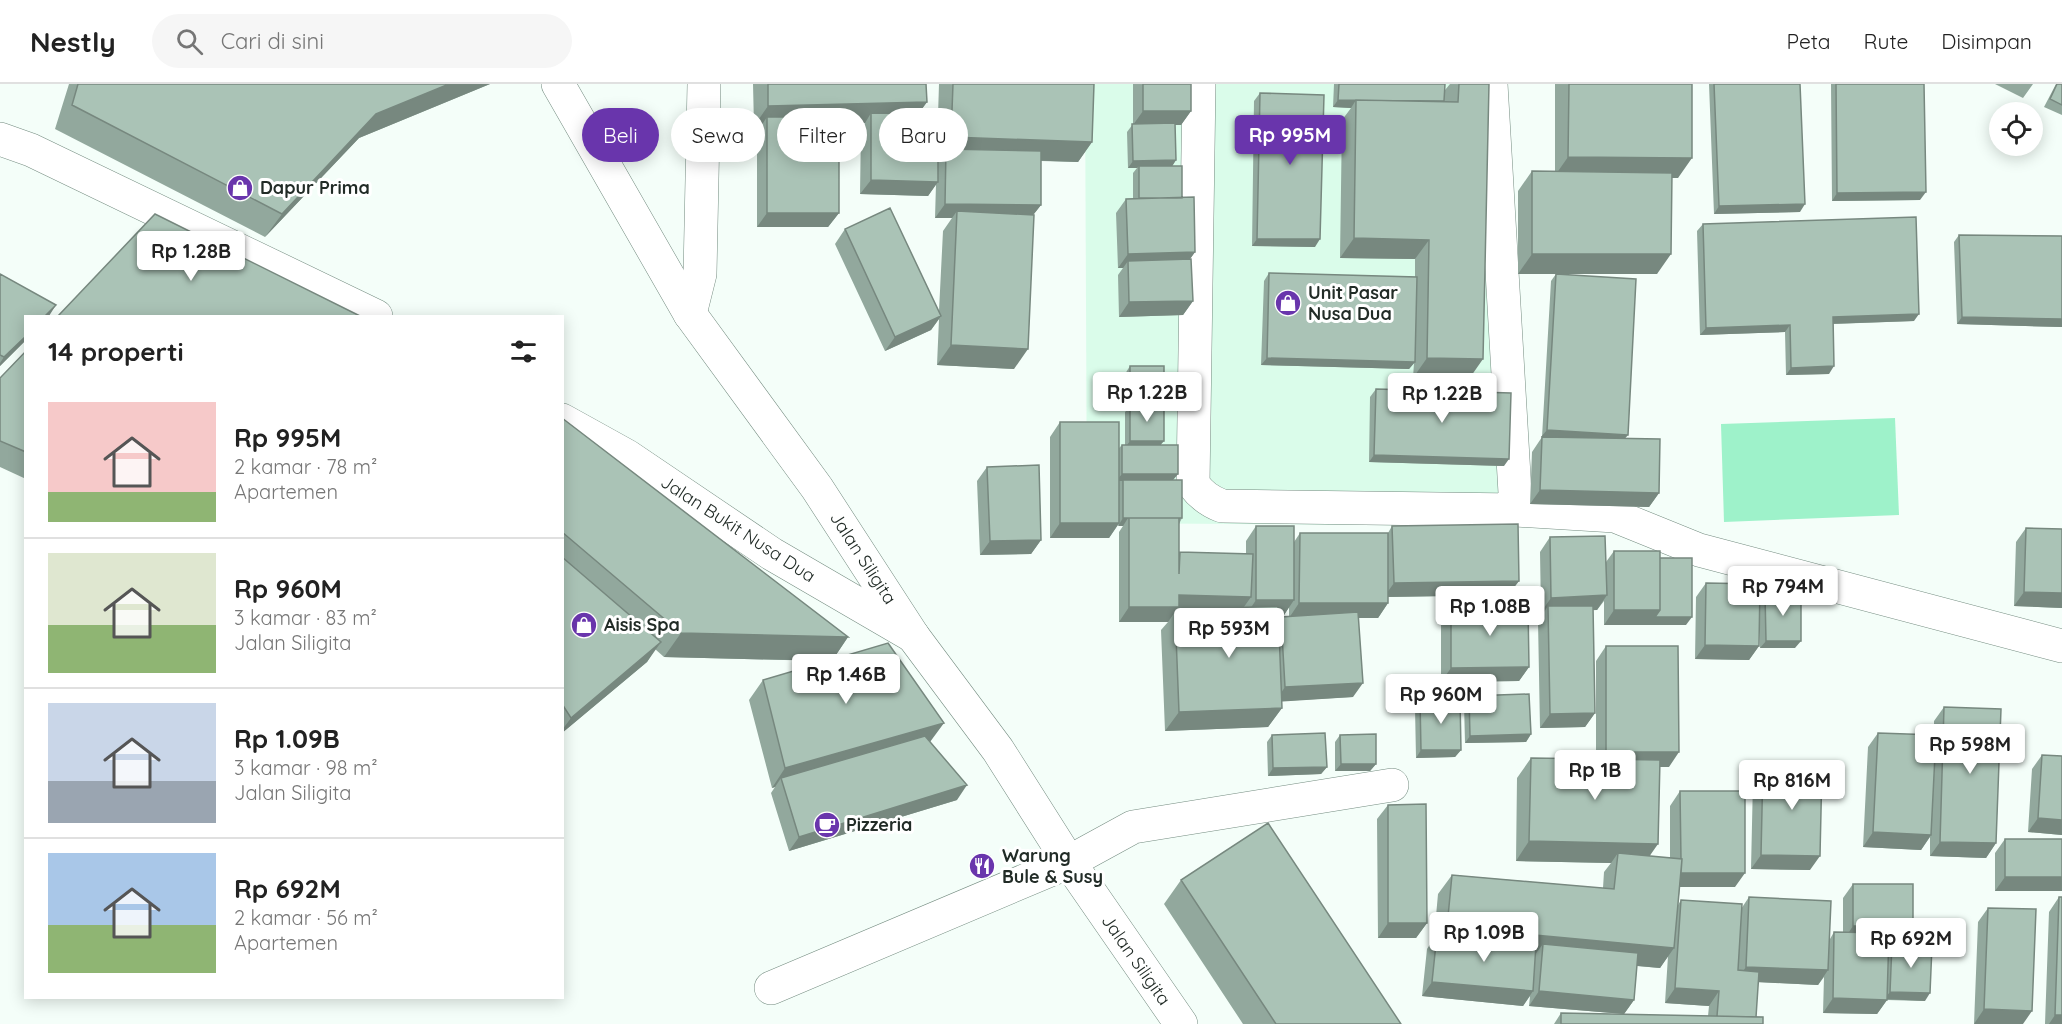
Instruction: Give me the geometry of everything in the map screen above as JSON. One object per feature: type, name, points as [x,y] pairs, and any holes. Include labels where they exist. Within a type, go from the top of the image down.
[{"type":"street","name":"Jalan Siligita","points":[[558,84],[690,314],[817,488],[914,636],[999,750],[1069,862],[1182,1024]]},
{"type":"street","points":[[690,314],[700,274],[704,84]]},
{"type":"street","points":[[1199,84],[1193,484],[1200,494],[1222,506],[1516,510],[1615,516],[1699,550],[2062,646]]},
{"type":"street","points":[[1491,84],[1516,510]]},
{"type":"street","points":[[0,139],[31,150],[374,315]]},
{"type":"street","name":"Jalan Bukit Nusa Dua","points":[[564,421],[627,456],[772,554],[914,636]]},
{"type":"street","points":[[771,988],[1069,862],[1133,827],[1392,785]]},
{"type":"shaded area","name":"Unit Pasar Nusa Dua","points":[[1085,84],[1482,84],[1501,526],[1087,523]]},
{"type":"green space","points":[[1895,418],[1899,515],[1724,522],[1721,424]]},
{"type":"building","name":"Dapur Prima","points":[[78,84],[449,84],[376,114],[282,214],[72,105]]},
{"type":"building","points":[[768,84],[926,84],[927,102],[768,106]]},
{"type":"building","points":[[953,84],[1094,84],[1092,142],[968,138],[968,108],[952,108]]},
{"type":"building","points":[[1143,84],[1191,84],[1191,111],[1143,111]]},
{"type":"building","points":[[1339,84],[1445,84],[1444,101],[1338,100]]},
{"type":"building","points":[[1459,84],[1489,84],[1483,359],[1427,358],[1429,240],[1354,238],[1356,100],[1458,102]]},
{"type":"building","points":[[1569,84],[1692,84],[1692,158],[1568,157]]},
{"type":"building","points":[[1714,84],[1800,84],[1805,204],[1719,206]]},
{"type":"building","points":[[1836,84],[1924,84],[1926,192],[1837,193]]},
{"type":"building","points":[[2057,84],[2062,84],[2062,105],[2050,99]]},
{"type":"building","points":[[1260,93],[1324,95],[1320,239],[1257,239]]},
{"type":"building","points":[[871,113],[879,113],[879,162],[938,162],[938,182],[871,180]]},
{"type":"building","points":[[767,117],[777,117],[777,162],[839,162],[839,213],[767,213]]},
{"type":"building","points":[[1175,123],[1176,160],[1133,161],[1132,124]]},
{"type":"building","points":[[968,149],[1041,151],[1041,205],[945,204],[946,162],[968,162]]},
{"type":"building","points":[[1139,166],[1182,166],[1182,198],[1139,198]]},
{"type":"building","points":[[1532,171],[1672,173],[1671,254],[1532,254]]},
{"type":"building","points":[[1194,197],[1195,252],[1128,254],[1126,199]]},
{"type":"building","points":[[890,208],[941,316],[895,337],[845,229]]},
{"type":"building","points":[[957,211],[1034,215],[1028,349],[951,345]]},
{"type":"building","points":[[155,214],[358,315],[59,315]]},
{"type":"building","points":[[1916,217],[1919,314],[1833,317],[1834,366],[1791,368],[1790,325],[1706,328],[1703,224]]},
{"type":"building","points":[[1959,235],[2062,236],[2062,319],[1962,317]]},
{"type":"building","points":[[1191,259],[1193,301],[1129,302],[1128,261]]},
{"type":"building","points":[[1269,273],[1417,277],[1415,362],[1267,358]]},
{"type":"building","points":[[0,274],[56,305],[46,315],[24,315],[24,338],[4,357],[0,355]]},
{"type":"building","points":[[1556,274],[1636,279],[1628,435],[1547,430]]},
{"type":"building","points":[[24,353],[24,451],[0,441],[0,378]]},
{"type":"building","points":[[1130,366],[1164,366],[1164,403],[1130,403]]},
{"type":"building","points":[[1376,389],[1511,393],[1509,459],[1374,455]]},
{"type":"building","points":[[1130,405],[1164,405],[1164,441],[1130,441]]},
{"type":"building","points":[[564,420],[848,637],[681,633],[564,534]]},
{"type":"building","points":[[1060,422],[1119,422],[1119,523],[1060,523]]},
{"type":"building","points":[[1542,437],[1660,439],[1659,493],[1540,490]]},
{"type":"building","points":[[1122,445],[1178,445],[1178,474],[1122,474]]},
{"type":"building","points":[[1039,465],[1041,540],[990,541],[987,467]]},
{"type":"building","points":[[1123,480],[1182,480],[1182,518],[1123,518]]},
{"type":"building","points":[[1129,518],[1179,518],[1179,574],[1180,552],[1253,554],[1251,597],[1179,595],[1179,607],[1129,607]]},
{"type":"building","points":[[1518,524],[1519,581],[1394,583],[1392,526]]},
{"type":"building","points":[[1256,526],[1294,526],[1294,600],[1256,600]]},
{"type":"building","points":[[2026,528],[2062,529],[2062,593],[2024,592]]},
{"type":"building","points":[[1300,533],[1388,533],[1388,603],[1299,603]]},
{"type":"building","points":[[1605,536],[1607,595],[1551,598],[1550,537]]},
{"type":"building","points":[[1614,551],[1660,551],[1660,610],[1614,610]]},
{"type":"building","points":[[1660,558],[1692,558],[1692,617],[1655,617],[1660,610]]},
{"type":"building","name":"Aisis Spa","points":[[564,559],[661,642],[571,718],[564,707]]},
{"type":"building","points":[[1706,583],[1760,584],[1759,646],[1705,645]]},
{"type":"building","points":[[1765,594],[1801,594],[1801,641],[1766,641]]},
{"type":"building","points":[[1278,606],[1282,708],[1179,712],[1175,610]]},
{"type":"building","points":[[1528,606],[1529,667],[1451,668],[1451,608]]},
{"type":"building","points":[[1548,606],[1593,606],[1595,713],[1550,714]]},
{"type":"building","points":[[1358,612],[1363,683],[1285,687],[1281,617]]},
{"type":"building","points":[[888,643],[944,723],[785,768],[763,680]]},
{"type":"building","points":[[1606,646],[1678,646],[1679,752],[1606,752]]},
{"type":"building","points":[[1529,694],[1531,734],[1470,736],[1469,696]]},
{"type":"building","points":[[1460,699],[1461,750],[1421,750],[1420,700]]},
{"type":"building","points":[[1944,707],[2001,709],[1996,843],[1940,842]]},
{"type":"building","points":[[1325,733],[1327,767],[1273,768],[1272,735]]},
{"type":"building","points":[[1878,733],[1936,735],[1931,835],[1873,832]]},
{"type":"building","points":[[1376,734],[1376,764],[1341,764],[1340,735]]},
{"type":"building","name":"Pizzeria","points":[[925,736],[967,785],[799,837],[781,778]]},
{"type":"building","points":[[2042,755],[2062,756],[2062,820],[2038,818]]},
{"type":"building","points":[[1531,758],[1660,760],[1658,844],[1529,841]]},
{"type":"building","points":[[1763,766],[1822,767],[1820,856],[1761,855]]},
{"type":"building","points":[[1680,791],[1745,791],[1745,873],[1681,873]]},
{"type":"building","points":[[1426,804],[1427,923],[1388,923],[1388,805]]},
{"type":"building","points":[[1268,823],[1401,1024],[1276,1024],[1181,880]]},
{"type":"building","points":[[2005,839],[2062,839],[2062,877],[2005,877]]},
{"type":"building","points":[[1618,853],[1682,859],[1674,948],[1447,927],[1452,875],[1614,889]]},
{"type":"building","points":[[1853,884],[1913,884],[1913,926],[1853,926]]},
{"type":"building","points":[[1749,897],[1831,901],[1828,970],[1746,967]]},
{"type":"building","points":[[2059,897],[2062,897],[2062,1015],[2055,1015]]},
{"type":"building","points":[[1681,900],[1742,904],[1738,970],[1759,972],[1756,1017],[1717,1016],[1719,991],[1675,988]]},
{"type":"building","points":[[1988,908],[2036,909],[2032,1011],[1984,1009]]},
{"type":"building","points":[[1834,932],[1889,933],[1887,1000],[1833,998]]},
{"type":"building","points":[[1437,934],[1536,944],[1533,991],[1432,982]]},
{"type":"building","points":[[1543,944],[1638,953],[1634,1000],[1539,991]]},
{"type":"building","points":[[1892,944],[1932,946],[1930,993],[1890,992]]},
{"type":"building","points":[[1561,1013],[1763,1017],[1763,1024],[1561,1024]]},
{"type":"place","name":"Dapur Prima","points":[[240,188]]},
{"type":"place","name":"Unit Pasar Nusa Dua","points":[[1288,303]]},
{"type":"place","name":"Aisis Spa","points":[[584,625]]},
{"type":"place","name":"Pizzeria","points":[[827,825]]},
{"type":"place","name":"Warung Bule & Susy","points":[[982,866]]}]
